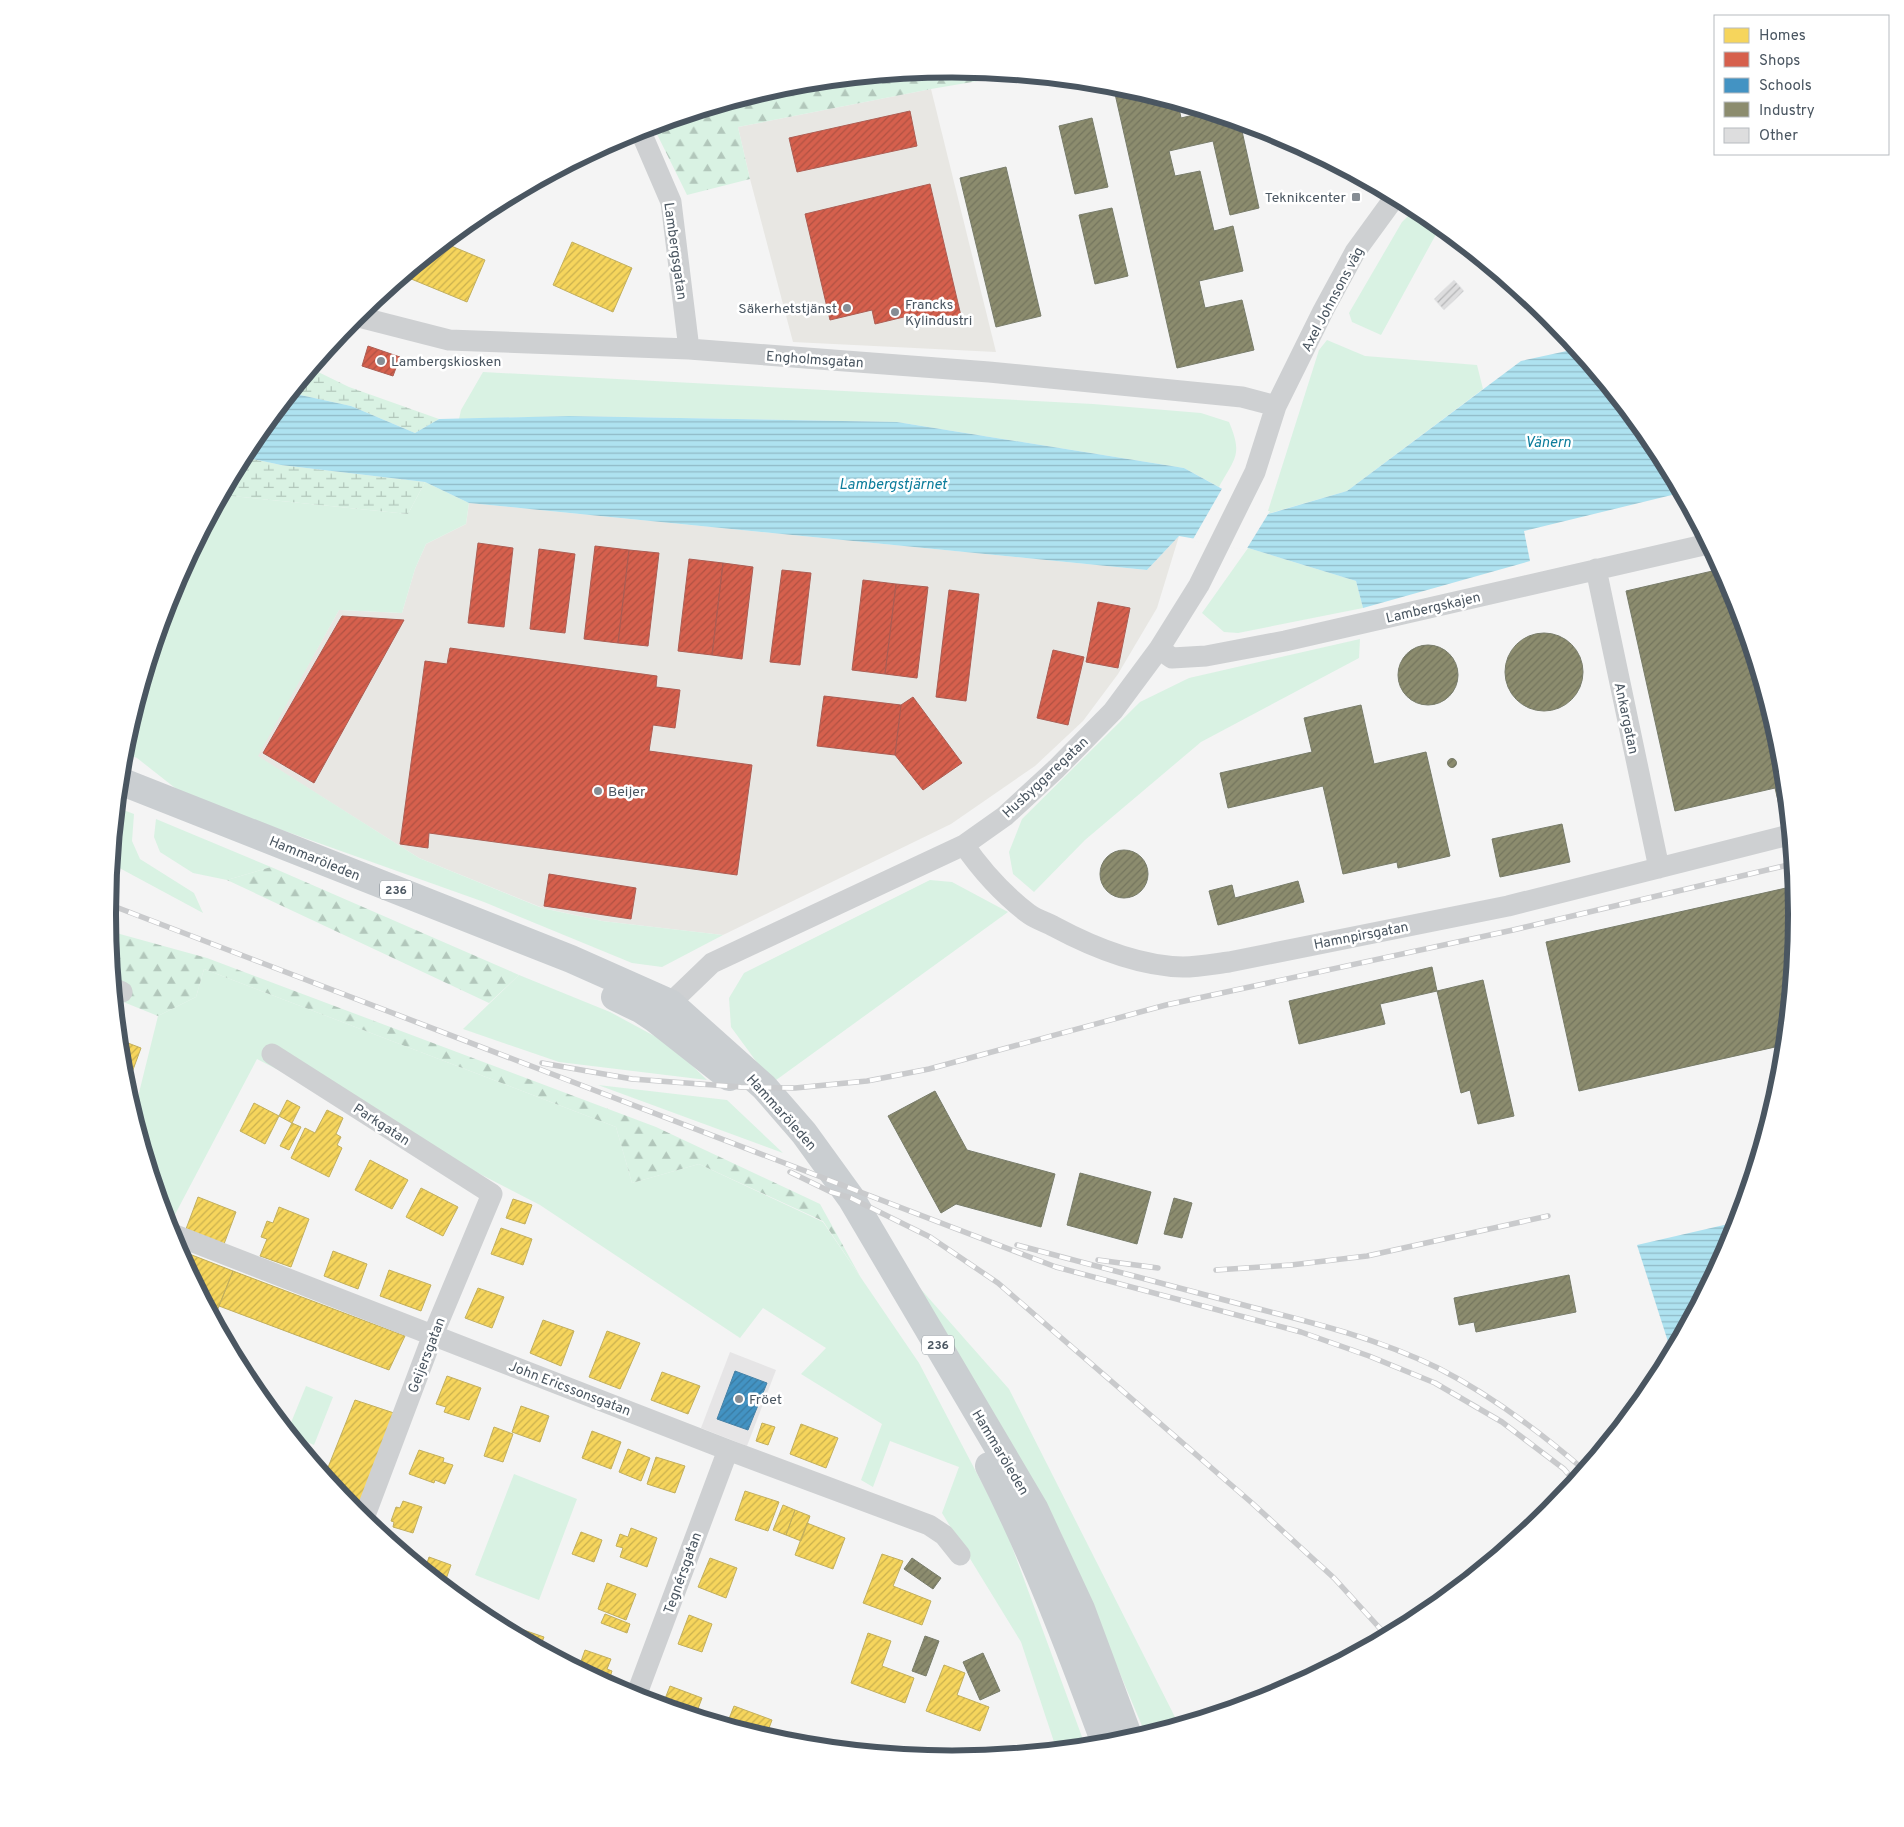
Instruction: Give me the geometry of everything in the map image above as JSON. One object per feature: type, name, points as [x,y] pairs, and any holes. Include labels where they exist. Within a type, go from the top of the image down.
[{"type":"main road","name":"Hammaröleden","points":[[126,784],[562,955],[662,1010],[764,1088],[804,1133],[851,1198],[1034,1508],[1081,1609],[1126,1730]]},
{"type":"main road","name":"Hammaröleden","points":[[124,796],[564,974],[642,1010],[662,1010]]},
{"type":"main road","name":"Hammaröleden","points":[[662,1010],[695,1052],[741,1087],[782,1128],[815,1174],[831,1192],[970,1428],[1017,1520],[1059,1617],[1102,1735]]},
{"type":"street","name":"Lambergsgatan","points":[[643,137],[671,202],[689,349]]},
{"type":"street","name":"Axel Johnsons väg","points":[[1276,406],[1323,311],[1355,252],[1391,203]]},
{"type":"street","name":"Engholmsgatan","points":[[365,319],[448,340],[689,349],[989,372],[1242,397],[1276,406]]},
{"type":"street","name":"Husbyggaregatan","points":[[662,1010],[712,963],[964,845],[1004,816],[1056,770],[1114,711],[1159,649],[1199,584],[1255,472],[1276,406]]},
{"type":"street","name":"Lambergskajen","points":[[1159,649],[1172,658],[1206,656],[1285,642],[1703,545]]},
{"type":"street","name":"Ankargatan","points":[[1596,569],[1659,868]]},
{"type":"street","name":"Hamnpirsgatan","points":[[964,845],[996,884],[1030,915],[1073,937],[1106,950],[1149,963],[1183,967],[1229,962],[1508,906],[1784,836]]},
{"type":"street","name":"Parkgatan","points":[[272,1054],[492,1194]]},
{"type":"street","name":"Geijersgatan","points":[[367,1510],[433,1335],[492,1194]]},
{"type":"street","name":"John Ericssonsgatan","points":[[182,1238],[728,1450],[929,1525],[944,1535],[960,1556]]},
{"type":"street","name":"Tegnérsgatan","points":[[639,1689],[728,1450]]},
{"type":"shaded area","points":[[931,89],[996,352],[793,342],[738,127]]},
{"type":"shaded area","points":[[469,503],[1147,570],[1179,536],[1157,608],[1118,674],[1083,721],[1035,766],[951,824],[723,935],[602,921],[543,908],[419,858],[257,756],[339,610],[402,613],[415,569],[426,544],[466,524]]},
{"type":"shaded area","name":"Fröet","points":[[730,1352],[776,1370],[747,1446],[701,1428]]},
{"type":"green space","points":[[897,79],[991,79],[738,127],[750,179],[687,195],[656,132],[736,106],[789,94],[843,85]]},
{"type":"green space","points":[[1410,214],[1437,233],[1381,335],[1352,322],[1349,313],[1402,222]]},
{"type":"green space","points":[[1327,340],[1365,356],[1477,365],[1483,389],[1347,491],[1267,514],[1319,350]]},
{"type":"green space","points":[[316,371],[349,387],[439,419],[415,433],[351,406],[297,394]]},
{"type":"green space","points":[[483,372],[1093,404],[1201,413],[1229,422],[1236,442],[1236,449],[1233,462],[1219,487],[1184,468],[897,422],[570,416],[459,419],[461,410]]},
{"type":"green space","points":[[251,459],[281,465],[425,482],[408,514],[228,495]]},
{"type":"green space","points":[[425,482],[469,503],[466,524],[426,544],[415,569],[402,613],[339,610],[258,756],[419,858],[542,908],[602,921],[723,935],[662,967],[632,963],[484,902],[184,795],[137,758],[131,755],[144,697],[160,645],[202,544],[228,495],[408,514]]},
{"type":"green space","points":[[1248,548],[1356,581],[1363,608],[1238,633],[1224,632],[1202,613]]},
{"type":"green space","points":[[1360,639],[1359,658],[1201,742],[1085,840],[1034,892],[1013,874],[1009,852],[1022,819],[1140,702],[1189,678]]},
{"type":"green space","points":[[122,810],[134,814],[132,841],[140,859],[194,893],[203,913],[118,867]]},
{"type":"green space","points":[[156,819],[271,867],[227,880],[193,873],[160,852],[154,837]]},
{"type":"green space","points":[[271,867],[519,975],[489,1003],[227,880]]},
{"type":"green space","points":[[930,880],[952,882],[1008,912],[772,1083],[731,1027],[729,998],[744,973]]},
{"type":"green space","points":[[117,933],[207,958],[656,1127],[820,1204],[861,1278],[823,1221],[699,1164],[632,1183],[616,1127],[204,969],[196,997],[158,1016],[121,1001]]},
{"type":"green space","points":[[204,969],[616,1127],[632,1183],[699,1164],[823,1222],[919,1363],[1004,1525],[1083,1738],[1054,1743],[1021,1642],[942,1513],[959,1467],[890,1441],[873,1487],[861,1480],[882,1424],[801,1374],[826,1348],[763,1308],[740,1338],[540,1205],[257,1059],[174,1217],[160,1182],[137,1100],[158,1016],[196,997]]},
{"type":"green space","points":[[519,975],[610,1012],[671,1045],[707,1080],[559,1062],[463,1029]]},
{"type":"green space","points":[[598,1085],[727,1100],[783,1153]]},
{"type":"green space","points":[[903,1269],[1009,1389],[1176,1719],[1142,1727],[1060,1531]]},
{"type":"green space","points":[[306,1386],[333,1397],[314,1445],[304,1441],[290,1424]]},
{"type":"green space","points":[[514,1474],[577,1499],[539,1600],[475,1575]]},
{"type":"water","name":"Lambergstjärnet","points":[[1570,350],[1615,405],[1647,449],[1675,494],[1524,531],[1530,561],[1363,608],[1356,581],[1248,548],[1179,536],[1147,570],[469,503],[425,482],[281,465],[251,459],[297,394],[351,406],[415,433],[439,419],[569,416],[897,422],[1184,468],[1268,514],[1347,491],[1521,361]]},
{"type":"water","points":[[1727,1224],[1702,1283],[1668,1343],[1637,1245]]},
{"type":"pier","points":[[1223,487],[1270,511],[1246,550],[1192,541]]},
{"type":"building: Homes","points":[[572,242],[632,268],[613,312],[553,285]]},
{"type":"building: Homes","points":[[450,245],[485,260],[467,302],[409,278]]},
{"type":"building: Homes","points":[[126,1042],[141,1048],[131,1074]]},
{"type":"building: Homes","points":[[287,1100],[300,1107],[292,1123],[279,1116]]},
{"type":"building: Homes","points":[[254,1103],[279,1116],[265,1144],[240,1131]]},
{"type":"building: Homes","points":[[327,1110],[343,1118],[336,1134],[341,1137],[337,1145],[342,1148],[329,1177],[291,1158],[305,1128],[315,1133]]},
{"type":"building: Homes","points":[[292,1123],[301,1127],[289,1150],[280,1146]]},
{"type":"building: Homes","points":[[370,1160],[408,1180],[392,1209],[355,1190]]},
{"type":"building: Homes","points":[[421,1188],[458,1207],[443,1236],[406,1217]]},
{"type":"building: Homes","points":[[198,1197],[236,1212],[224,1244],[186,1229]]},
{"type":"building: Homes","points":[[513,1199],[532,1205],[525,1224],[506,1218]]},
{"type":"building: Homes","points":[[279,1207],[309,1219],[291,1267],[260,1256],[267,1239],[261,1237],[267,1221],[273,1223]]},
{"type":"building: Homes","points":[[501,1228],[532,1239],[523,1265],[491,1254]]},
{"type":"building: Homes","points":[[333,1251],[367,1264],[358,1289],[324,1276]]},
{"type":"building: Homes","points":[[189,1254],[233,1271],[217,1311]]},
{"type":"building: Homes","points":[[389,1270],[431,1285],[421,1311],[380,1296]]},
{"type":"building: Homes","points":[[233,1271],[405,1336],[389,1370],[219,1306]]},
{"type":"building: Homes","points":[[478,1288],[504,1297],[492,1328],[465,1318]]},
{"type":"building: Homes","points":[[543,1320],[574,1331],[561,1366],[530,1353]]},
{"type":"building: Homes","points":[[607,1331],[640,1343],[620,1389],[589,1377]]},
{"type":"building: Homes","points":[[662,1372],[700,1386],[688,1414],[651,1400]]},
{"type":"building: Homes","points":[[447,1376],[481,1388],[469,1420],[444,1412],[446,1407],[436,1404]]},
{"type":"building: Homes","points":[[355,1400],[397,1414],[361,1505],[327,1469]]},
{"type":"building: Homes","points":[[521,1406],[549,1416],[540,1442],[512,1432]]},
{"type":"building: Homes","points":[[762,1423],[775,1427],[768,1445],[756,1441]]},
{"type":"building: Homes","points":[[801,1424],[838,1438],[826,1468],[790,1454]]},
{"type":"building: Homes","points":[[494,1427],[513,1434],[503,1462],[484,1456]]},
{"type":"building: Homes","points":[[592,1431],[621,1442],[611,1469],[582,1458]]},
{"type":"building: Homes","points":[[628,1449],[650,1458],[641,1481],[619,1472]]},
{"type":"building: Homes","points":[[419,1450],[444,1458],[443,1462],[453,1465],[445,1484],[435,1480],[434,1483],[409,1474]]},
{"type":"building: Homes","points":[[656,1457],[685,1466],[675,1493],[647,1484]]},
{"type":"building: Homes","points":[[745,1491],[779,1502],[768,1531],[735,1520]]},
{"type":"building: Homes","points":[[403,1501],[422,1507],[413,1533],[393,1527],[394,1522],[391,1521],[396,1507],[400,1508]]},
{"type":"building: Homes","points":[[783,1505],[795,1510],[786,1535],[773,1530]]},
{"type":"building: Homes","points":[[795,1510],[810,1516],[801,1541],[786,1535]]},
{"type":"building: Homes","points":[[807,1523],[845,1538],[833,1569],[795,1555]]},
{"type":"building: Homes","points":[[631,1528],[657,1538],[647,1567],[620,1557],[623,1548],[616,1546],[620,1534],[628,1537]]},
{"type":"building: Homes","points":[[581,1532],[602,1540],[594,1562],[572,1554]]},
{"type":"building: Homes","points":[[882,1554],[903,1561],[893,1586],[931,1601],[922,1625],[863,1603]]},
{"type":"building: Homes","points":[[429,1557],[451,1565],[446,1579],[443,1577],[427,1564]]},
{"type":"building: Homes","points":[[710,1558],[737,1568],[726,1598],[698,1587]]},
{"type":"building: Homes","points":[[607,1583],[636,1594],[626,1620],[598,1609]]},
{"type":"building: Homes","points":[[605,1614],[630,1624],[627,1633],[601,1623]]},
{"type":"building: Homes","points":[[689,1615],[712,1624],[702,1652],[678,1644]]},
{"type":"building: Homes","points":[[521,1629],[544,1637],[542,1641]]},
{"type":"building: Homes","points":[[868,1633],[891,1641],[882,1666],[914,1678],[905,1703],[851,1683]]},
{"type":"building: Homes","points":[[585,1650],[611,1659],[607,1669],[612,1671],[610,1676],[582,1663]]},
{"type":"building: Homes","points":[[944,1665],[965,1673],[957,1695],[989,1707],[980,1731],[926,1711]]},
{"type":"building: Homes","points":[[670,1686],[702,1698],[698,1709],[665,1698]]},
{"type":"building: Homes","points":[[734,1706],[772,1720],[769,1728],[729,1719]]},
{"type":"building: Shops","points":[[910,111],[917,146],[797,172],[789,138]]},
{"type":"building: Shops","points":[[930,184],[961,316],[919,326],[916,314],[875,324],[872,310],[830,320],[805,214]]},
{"type":"building: Shops","name":"Lambergskiosken","points":[[368,346],[400,357],[393,376],[362,366]]},
{"type":"building: Shops","points":[[478,543],[513,548],[504,627],[468,623]]},
{"type":"building: Shops","points":[[595,546],[629,550],[618,643],[584,639]]},
{"type":"building: Shops","points":[[539,549],[575,554],[565,633],[530,629]]},
{"type":"building: Shops","points":[[629,550],[659,553],[648,646],[618,643]]},
{"type":"building: Shops","points":[[689,559],[723,563],[712,655],[678,651]]},
{"type":"building: Shops","points":[[723,563],[753,567],[742,659],[712,655]]},
{"type":"building: Shops","points":[[782,570],[811,573],[800,665],[770,662]]},
{"type":"building: Shops","points":[[863,580],[896,584],[885,674],[852,670]]},
{"type":"building: Shops","points":[[896,584],[928,587],[917,678],[885,674]]},
{"type":"building: Shops","points":[[949,590],[979,594],[966,701],[936,697]]},
{"type":"building: Shops","points":[[1098,602],[1130,608],[1118,668],[1086,662]]},
{"type":"building: Shops","points":[[342,616],[404,620],[314,783],[263,753]]},
{"type":"building: Shops","points":[[450,648],[657,676],[656,687],[680,690],[675,728],[653,725],[649,751],[752,765],[737,875],[429,833],[428,848],[400,844],[425,661],[447,664]]},
{"type":"building: Shops","points":[[1053,650],[1084,657],[1068,725],[1037,718]]},
{"type":"building: Shops","points":[[824,696],[901,705],[895,755],[817,746]]},
{"type":"building: Shops","points":[[913,697],[962,763],[923,790],[895,755],[901,705]]},
{"type":"building: Shops","points":[[549,874],[636,888],[631,919],[544,906]]},
{"type":"building: Schools","points":[[735,1371],[767,1383],[748,1430],[717,1419]]},
{"type":"building: Industry","points":[[1115,94],[1179,109],[1181,118],[1196,114],[1242,130],[1259,208],[1230,215],[1213,141],[1169,151],[1175,176],[1200,171],[1214,231],[1233,226],[1243,271],[1199,281],[1205,308],[1242,300],[1254,350],[1177,368]]},
{"type":"building: Industry","points":[[1092,118],[1108,187],[1075,194],[1059,126]]},
{"type":"building: Industry","points":[[1006,167],[1041,316],[996,327],[960,178]]},
{"type":"building: Industry","points":[[1112,208],[1128,276],[1095,284],[1079,215]]},
{"type":"building: Industry","points":[[1714,571],[1744,645],[1760,697],[1772,750],[1781,805],[1779,805],[1775,788],[1675,811],[1626,591]]},
{"type":"building: Industry","points":[[1544,633],[1559,636],[1571,645],[1580,657],[1583,672],[1580,687],[1571,699],[1559,708],[1544,711],[1529,708],[1517,699],[1508,687],[1505,672],[1508,657],[1517,645],[1529,636]]},
{"type":"building: Industry","points":[[1422,645],[1434,645],[1445,650],[1453,658],[1458,669],[1456,687],[1445,700],[1434,705],[1422,705],[1411,700],[1403,692],[1398,681],[1398,669],[1403,658],[1411,650]]},
{"type":"building: Industry","points":[[1361,705],[1374,764],[1426,752],[1450,856],[1398,868],[1397,862],[1343,874],[1323,786],[1228,808],[1220,773],[1312,752],[1304,718]]},
{"type":"building: Industry","points":[[1452,758],[1457,763],[1452,768],[1447,763]]},
{"type":"building: Industry","points":[[1562,824],[1570,862],[1500,877],[1492,839]]},
{"type":"building: Industry","points":[[1124,850],[1133,852],[1141,857],[1146,865],[1148,874],[1146,883],[1141,891],[1133,896],[1124,898],[1115,896],[1107,891],[1102,883],[1100,874],[1102,865],[1107,857],[1115,852]]},
{"type":"building: Industry","points":[[1298,881],[1304,902],[1218,925],[1209,891],[1232,885],[1235,898]]},
{"type":"building: Industry","points":[[1786,888],[1788,914],[1786,968],[1777,1047],[1579,1091],[1546,942]]},
{"type":"building: Industry","points":[[1432,967],[1437,991],[1380,1004],[1385,1024],[1299,1044],[1289,1001]]},
{"type":"building: Industry","points":[[1483,980],[1514,1116],[1478,1124],[1470,1090],[1461,1093],[1437,991]]},
{"type":"building: Industry","points":[[935,1091],[967,1150],[1055,1174],[1041,1227],[956,1204],[941,1213],[888,1116]]},
{"type":"building: Industry","points":[[1080,1173],[1151,1192],[1137,1244],[1067,1225]]},
{"type":"building: Industry","points":[[1174,1198],[1192,1203],[1182,1238],[1164,1234]]},
{"type":"building: Industry","points":[[1569,1275],[1576,1312],[1476,1332],[1474,1322],[1459,1325],[1454,1298]]},
{"type":"building: Industry","points":[[912,1558],[941,1578],[933,1589],[904,1569]]},
{"type":"building: Industry","points":[[925,1636],[939,1641],[926,1676],[912,1671]]},
{"type":"building: Industry","points":[[983,1653],[1000,1691],[980,1700],[963,1662]]},
{"type":"building: Other","points":[[1454,280],[1464,291],[1444,310],[1434,299]]},
{"type":"railway","points":[[542,1063],[632,1079],[741,1087],[795,1088],[867,1081],[929,1069],[1166,1005],[1513,930],[1786,865]]},
{"type":"railway","points":[[116,907],[1056,1267],[1301,1332],[1369,1356],[1435,1383],[1502,1422],[1564,1469],[1570,1476]]},
{"type":"railway","points":[[790,1172],[831,1192],[851,1198],[930,1237],[998,1283],[1252,1503],[1334,1578],[1381,1630]]},
{"type":"railway","points":[[1216,1270],[1291,1265],[1367,1256],[1548,1216]]},
{"type":"railway","points":[[1017,1245],[1323,1326],[1393,1348],[1457,1378],[1495,1402],[1532,1428],[1580,1466]]},
{"type":"railway","points":[[1098,1260],[1158,1268]]},
{"type":"place","name":"Teknikcenter","points":[[1356,197]]},
{"type":"place","name":"Säkerhetstjänst","points":[[847,308]]},
{"type":"place","name":"Francks Kylindustri","points":[[895,312]]},
{"type":"place","name":"Lambergskiosken","points":[[381,361]]},
{"type":"place","name":"Beijer","points":[[598,791]]},
{"type":"place","name":"Fröet","points":[[739,1399]]},
{"type":"water label","name":"Vänern","points":[[1548,442]]}]
